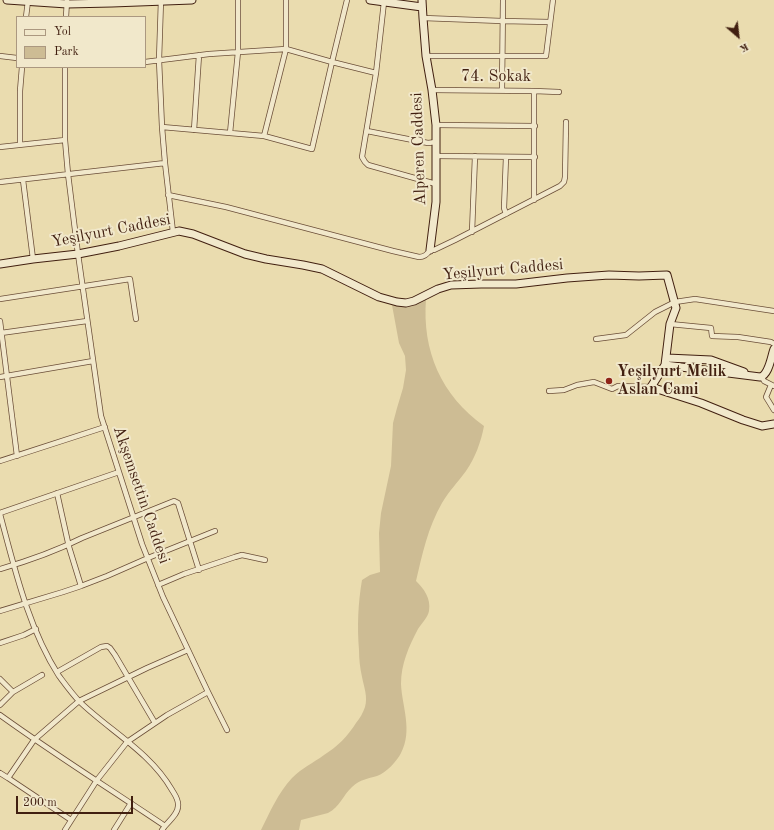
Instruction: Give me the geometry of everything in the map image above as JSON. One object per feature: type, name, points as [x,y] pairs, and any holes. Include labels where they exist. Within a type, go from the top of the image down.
[{"type":"street","points":[[7,0],[67,2],[192,0]]},
{"type":"street","points":[[230,133],[238,52],[238,0]]},
{"type":"street","points":[[264,136],[286,49],[286,0]]},
{"type":"street","points":[[162,127],[264,136],[312,149],[347,0]]},
{"type":"street","points":[[370,0],[422,4]]},
{"type":"street","points":[[502,90],[503,0]]},
{"type":"street","points":[[426,56],[546,56],[553,0]]},
{"type":"street","points":[[26,16],[28,1]]},
{"type":"street","points":[[161,1],[159,60],[162,127],[164,163],[173,232]]},
{"type":"street","points":[[66,16],[67,2]]},
{"type":"street","points":[[384,2],[376,73],[362,157],[368,165],[436,184]]},
{"type":"street","name":"Alperen Caddesi","points":[[422,4],[426,56],[436,125],[436,202],[430,250]]},
{"type":"street","points":[[422,18],[502,22],[550,22]]},
{"type":"street","points":[[146,62],[199,55],[286,49],[376,73]]},
{"type":"street","points":[[194,130],[199,55]]},
{"type":"street","points":[[0,56],[16,58]]},
{"type":"street","points":[[20,144],[20,91],[22,68]]},
{"type":"street","name":"Akşemsettin Caddesi","points":[[65,68],[65,140],[68,174],[82,286],[101,416],[158,585],[227,730]]},
{"type":"street","name":"74. Sokak","points":[[432,90],[534,90],[559,92]]},
{"type":"street","points":[[534,90],[534,200]]},
{"type":"street","points":[[168,195],[241,211],[419,257],[425,255],[430,250],[434,250],[472,232],[560,186],[565,180],[566,122]]},
{"type":"street","points":[[436,125],[534,126]]},
{"type":"street","points":[[367,131],[428,143],[436,142]]},
{"type":"street","points":[[0,146],[65,140]]},
{"type":"street","points":[[436,156],[506,158],[535,157]]},
{"type":"street","points":[[472,232],[475,156]]},
{"type":"street","points":[[506,158],[504,208],[506,214]]},
{"type":"street","points":[[0,182],[164,163]]},
{"type":"street","points":[[23,180],[33,259]]},
{"type":"street","name":"Yeşilyurt Caddesi","points":[[0,264],[78,254],[119,246],[179,231],[193,234],[244,254],[322,269],[379,297],[397,302],[406,303],[414,301],[438,289],[451,286],[516,284],[567,278],[667,275],[675,302]]},
{"type":"street","points":[[0,299],[130,279],[136,319]]},
{"type":"street","points":[[596,339],[626,335],[655,312],[675,302],[695,299],[774,311]]},
{"type":"street","points":[[651,387],[666,361],[670,324],[676,308],[675,302]]},
{"type":"street","points":[[0,321],[17,456]]},
{"type":"street","points":[[1,333],[87,321]]},
{"type":"street","points":[[670,324],[711,328],[712,336],[738,337],[771,342],[774,344]]},
{"type":"street","points":[[759,377],[766,373],[774,348]]},
{"type":"street","points":[[666,361],[711,360],[729,370],[759,377],[772,385],[766,397],[774,410]]},
{"type":"street","points":[[710,371],[711,360]]},
{"type":"street","points":[[0,377],[93,361]]},
{"type":"street","points":[[666,361],[710,371],[729,370]]},
{"type":"street","points":[[549,391],[564,390],[577,385],[594,382],[612,390],[618,386],[651,387],[701,403],[762,426],[774,424]]},
{"type":"street","points":[[0,461],[105,428]]},
{"type":"street","points":[[0,715],[34,740],[131,803],[164,828],[177,812],[177,800],[168,784],[157,770],[141,754],[79,701],[57,672],[42,646],[26,604],[0,513],[119,472]]},
{"type":"street","points":[[57,493],[69,545],[81,586]]},
{"type":"street","points":[[0,569],[69,545],[82,538],[174,501],[177,502],[199,570]]},
{"type":"street","points":[[0,611],[81,586],[215,531]]},
{"type":"street","points":[[158,585],[235,556],[242,555],[265,560]]},
{"type":"street","points":[[0,643],[24,635],[36,629]]},
{"type":"street","points":[[57,672],[101,647],[107,646],[116,655],[155,723]]},
{"type":"street","points":[[8,778],[34,740],[79,701],[188,650]]},
{"type":"street","points":[[0,705],[13,692],[42,675]]},
{"type":"street","points":[[0,679],[13,692]]},
{"type":"street","points":[[65,830],[97,780],[127,742],[167,715],[208,692]]},
{"type":"street","points":[[0,772],[71,820]]},
{"type":"street","points":[[114,830],[131,803]]},
{"type":"green space","points":[[426,299],[427,336],[431,354],[437,370],[456,400],[469,414],[484,426],[472,461],[437,512],[426,541],[416,581],[422,587],[428,598],[429,611],[418,629],[406,655],[402,669],[401,684],[407,727],[404,745],[399,756],[387,770],[377,776],[355,784],[336,808],[328,813],[301,820],[299,830],[261,830],[275,803],[292,778],[342,741],[359,719],[365,707],[366,696],[360,667],[358,641],[358,615],[362,580],[370,575],[380,572],[379,533],[381,513],[391,466],[393,423],[403,388],[406,370],[405,356],[399,343],[392,305],[410,305]]},
{"type":"place","name":"Yeşilyurt Melik Aslan Cami","points":[[609,381]]}]
